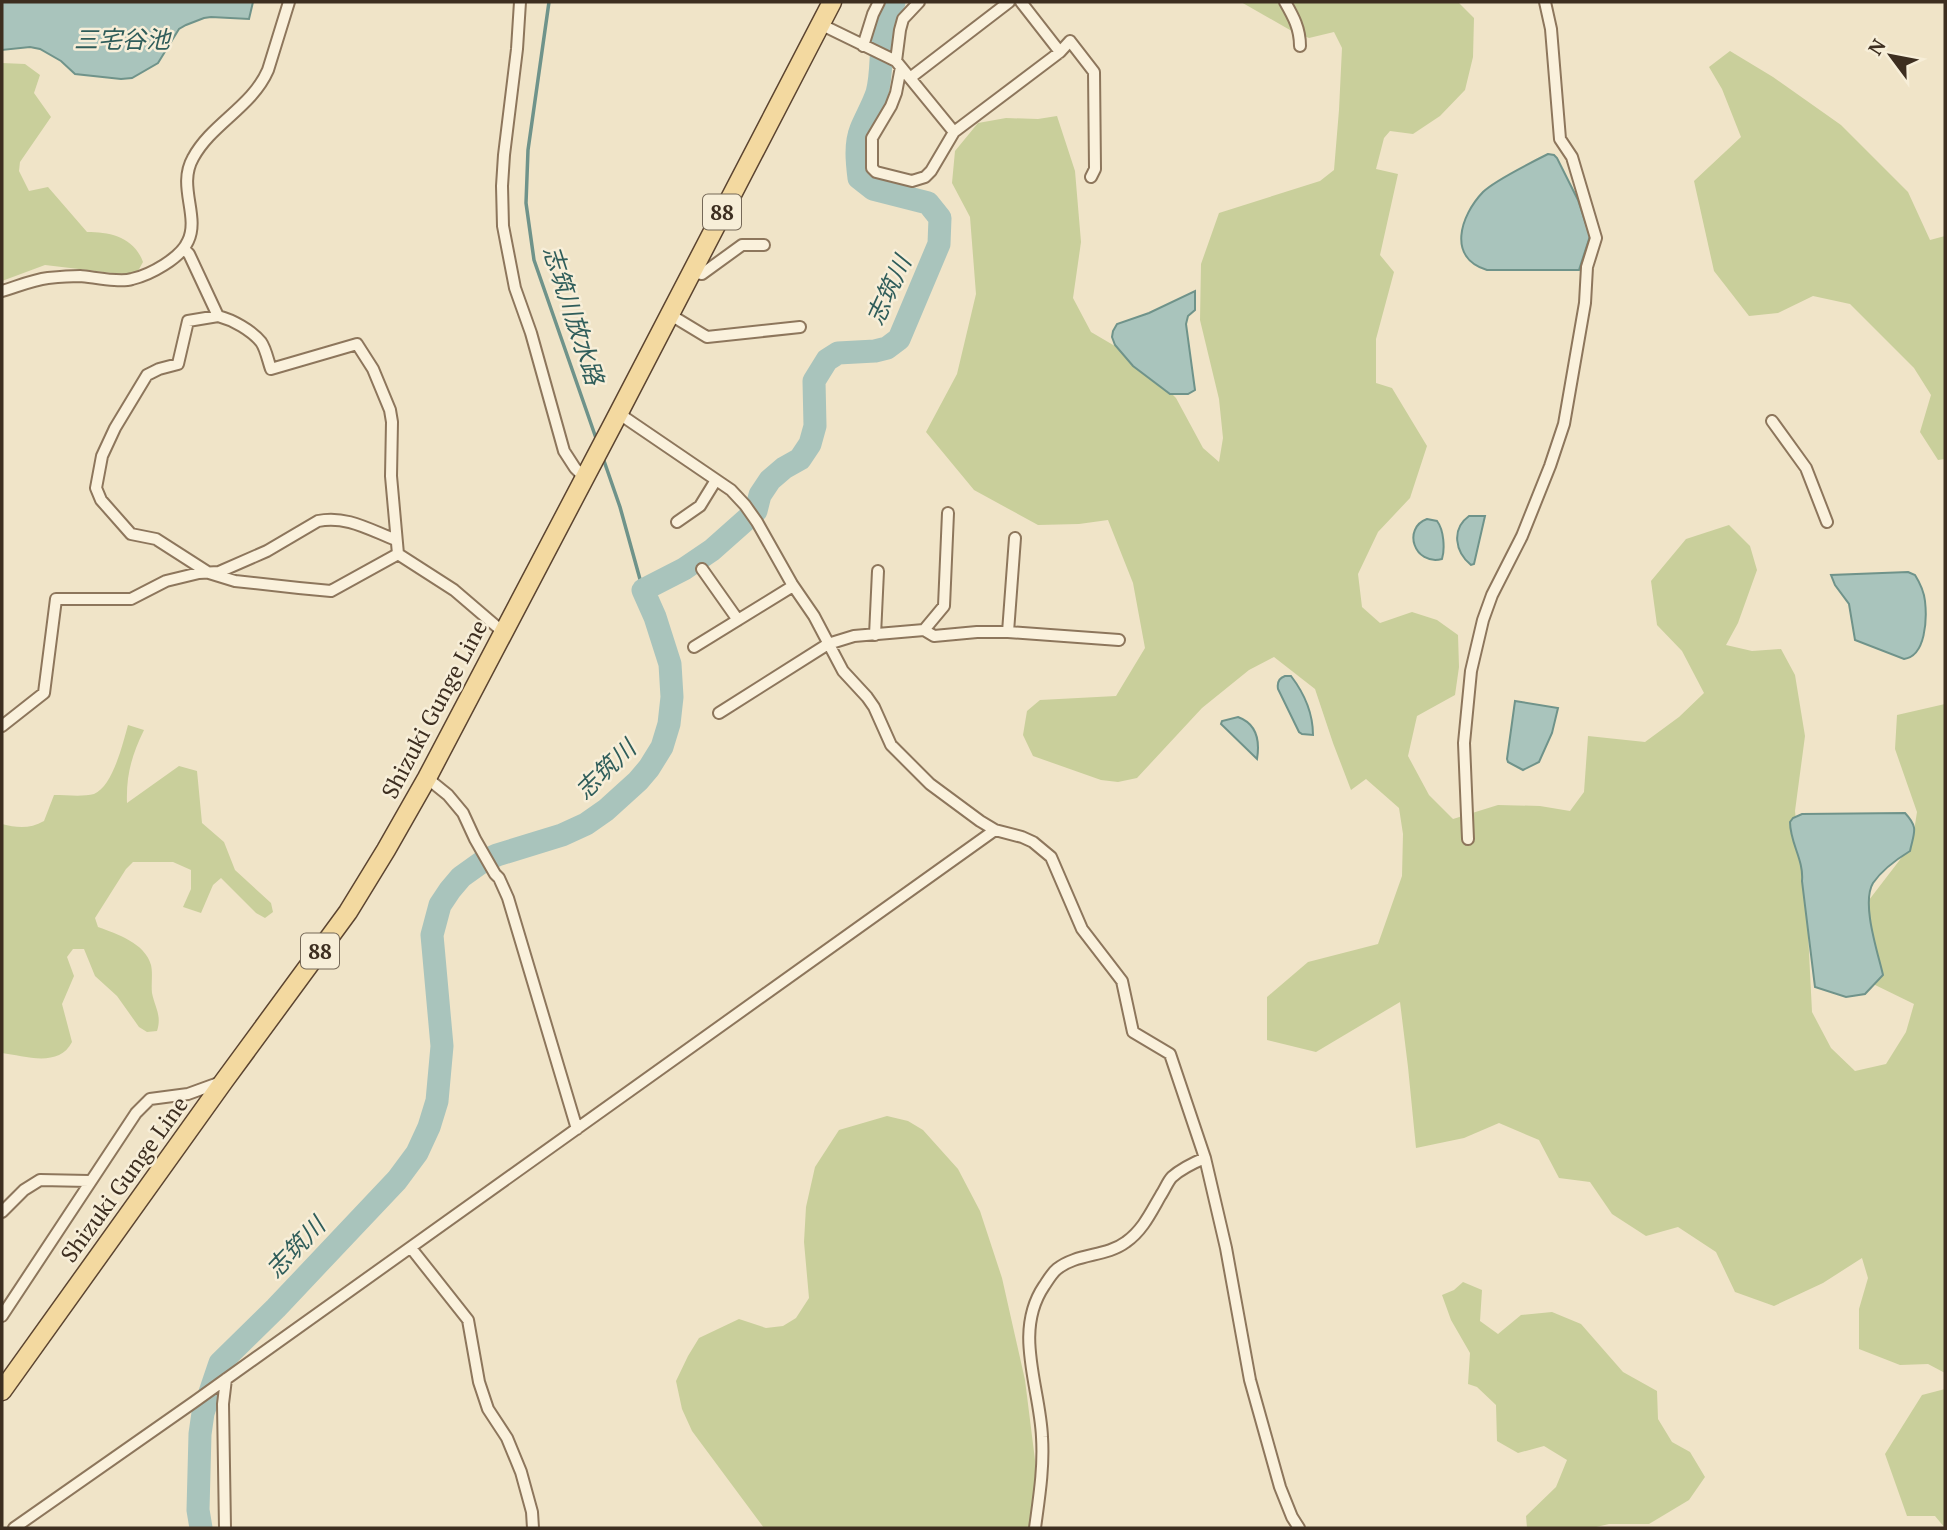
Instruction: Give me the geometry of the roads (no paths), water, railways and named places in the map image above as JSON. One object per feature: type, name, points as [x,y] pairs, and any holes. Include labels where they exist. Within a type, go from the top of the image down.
[{"type":"main road","name":"Shizuki Gunge Line","points":[[2,1391],[348,912],[427,778],[832,2]]},
{"type":"street","points":[[2,292],[44,278],[78,276],[131,280],[162,266],[184,249],[190,238],[191,228],[187,195],[189,166],[200,146],[264,81],[289,2]]},
{"type":"street","points":[[520,2],[504,155],[503,226],[515,288],[531,333],[564,451],[584,477]]},
{"type":"street","points":[[867,48],[873,14],[879,2]]},
{"type":"street","points":[[919,2],[903,19],[896,62],[896,93],[872,138],[872,168],[876,172],[912,181],[918,180],[931,171],[954,132],[1060,52],[1070,41],[1094,72],[1095,169],[1091,177]]},
{"type":"street","points":[[910,78],[1009,2]]},
{"type":"street","points":[[1021,2],[1060,52]]},
{"type":"street","points":[[1285,2],[1296,21],[1300,46]]},
{"type":"street","points":[[1468,839],[1464,743],[1471,671],[1492,595],[1522,536],[1564,424],[1586,303],[1587,267],[1596,238],[1572,157],[1560,139],[1551,29],[1545,2]]},
{"type":"street","points":[[820,24],[896,62],[954,132]]},
{"type":"street","points":[[691,272],[702,274],[742,245],[764,245]]},
{"type":"street","points":[[184,249],[189,254],[218,316]]},
{"type":"street","points":[[669,314],[707,337],[800,327]]},
{"type":"street","points":[[398,554],[331,591],[235,581],[209,573],[156,539],[131,534],[101,500],[96,488],[102,456],[115,428],[147,375],[178,364],[188,321],[218,316],[230,320],[262,344],[271,369],[357,344],[373,369],[393,422],[391,476],[398,554],[454,590],[503,632]]},
{"type":"street","points":[[616,418],[731,490],[745,505],[814,616],[843,671],[874,708],[891,745],[929,784],[995,830],[1022,837],[1051,858],[1082,929],[1122,981],[1133,1032],[1170,1054],[1205,1158],[1226,1248],[1250,1380],[1280,1487],[1299,1528]]},
{"type":"street","points":[[1772,421],[1806,468],[1827,522]]},
{"type":"street","points":[[677,522],[700,506],[716,480]]},
{"type":"street","points":[[924,630],[944,606],[948,513]]},
{"type":"street","points":[[2,726],[44,693],[56,599],[131,599],[166,581],[199,573],[219,572],[267,551],[326,519],[349,521],[396,540]]},
{"type":"street","points":[[1008,632],[1014,538]]},
{"type":"street","points":[[702,569],[738,620]]},
{"type":"street","points":[[875,635],[878,571]]},
{"type":"street","points":[[694,647],[793,586]]},
{"type":"street","points":[[719,713],[828,644],[854,636],[924,630],[934,636],[1008,632],[1119,640]]},
{"type":"street","points":[[427,778],[448,795],[463,813],[508,898],[577,1129]]},
{"type":"street","points":[[14,1528],[200,1399],[995,830]]},
{"type":"street","points":[[2,1316],[89,1181],[136,1114],[150,1099],[188,1094],[224,1081]]},
{"type":"street","points":[[1035,1528],[1043,1440],[1030,1356],[1030,1322],[1036,1298],[1055,1270],[1067,1263],[1113,1250],[1127,1241],[1145,1224],[1171,1178],[1187,1166],[1205,1158]]},
{"type":"street","points":[[2,1212],[24,1190],[40,1181],[89,1181]]},
{"type":"street","points":[[411,1248],[468,1320],[479,1382],[488,1409],[508,1438],[521,1472],[532,1512],[533,1528]]},
{"type":"street","points":[[224,1380],[225,1528]]},
{"type":"water","name":"三宅谷池","points":[[2,2],[253,2],[249,19],[204,18],[179,29],[158,63],[132,78],[121,79],[75,74],[61,61],[40,49],[30,47],[2,50]]},
{"type":"water","points":[[1548,154],[1557,158],[1578,200],[1590,236],[1579,270],[1487,270],[1474,264],[1466,256],[1461,235],[1468,213],[1475,202],[1496,183]]},
{"type":"water","points":[[1195,291],[1195,310],[1188,316],[1186,324],[1195,390],[1188,394],[1170,394],[1133,366],[1115,345],[1113,331],[1117,324],[1149,313]]},
{"type":"water","points":[[1469,516],[1485,516],[1474,564],[1471,565],[1461,554],[1457,540],[1459,527]]},
{"type":"water","points":[[1427,519],[1437,521],[1441,529],[1444,545],[1442,559],[1424,557],[1415,545],[1415,530]]},
{"type":"water","points":[[1908,572],[1915,575],[1922,588],[1926,617],[1921,644],[1917,651],[1904,659],[1855,640],[1849,604],[1831,575]]},
{"type":"water","points":[[1285,676],[1291,676],[1304,696],[1313,735],[1299,732],[1278,689],[1279,681]]},
{"type":"water","points":[[1515,701],[1558,708],[1552,733],[1539,762],[1523,770],[1507,759]]},
{"type":"water","points":[[1238,717],[1249,724],[1256,734],[1257,759],[1221,724],[1222,721]]},
{"type":"water","points":[[1905,813],[1914,827],[1910,851],[1881,874],[1873,883],[1870,892],[1872,928],[1883,975],[1865,994],[1846,997],[1815,987],[1801,866],[1790,822],[1802,814]]},
{"type":"waterway","name":"志筑川放水路","points":[[549,2],[528,150],[526,203],[534,260],[597,441]]},
{"type":"waterway","name":"志筑川","points":[[201,1528],[198,1510],[200,1434],[203,1413],[220,1363],[397,1180],[417,1153],[429,1127],[437,1101],[442,1046],[432,935],[440,905],[461,877],[482,862],[586,824],[606,810],[649,768],[662,747],[669,724],[672,697],[670,664],[643,590],[684,569],[712,550],[756,511],[760,495],[770,480],[800,459],[810,444],[815,426],[814,381],[827,360],[838,353],[887,348],[899,339],[939,244],[940,218],[928,203],[873,189],[859,178],[858,141],[877,93],[885,23],[894,2]]},
{"type":"waterway","name":"志筑川放水路","points":[[603,458],[643,590]]}]
